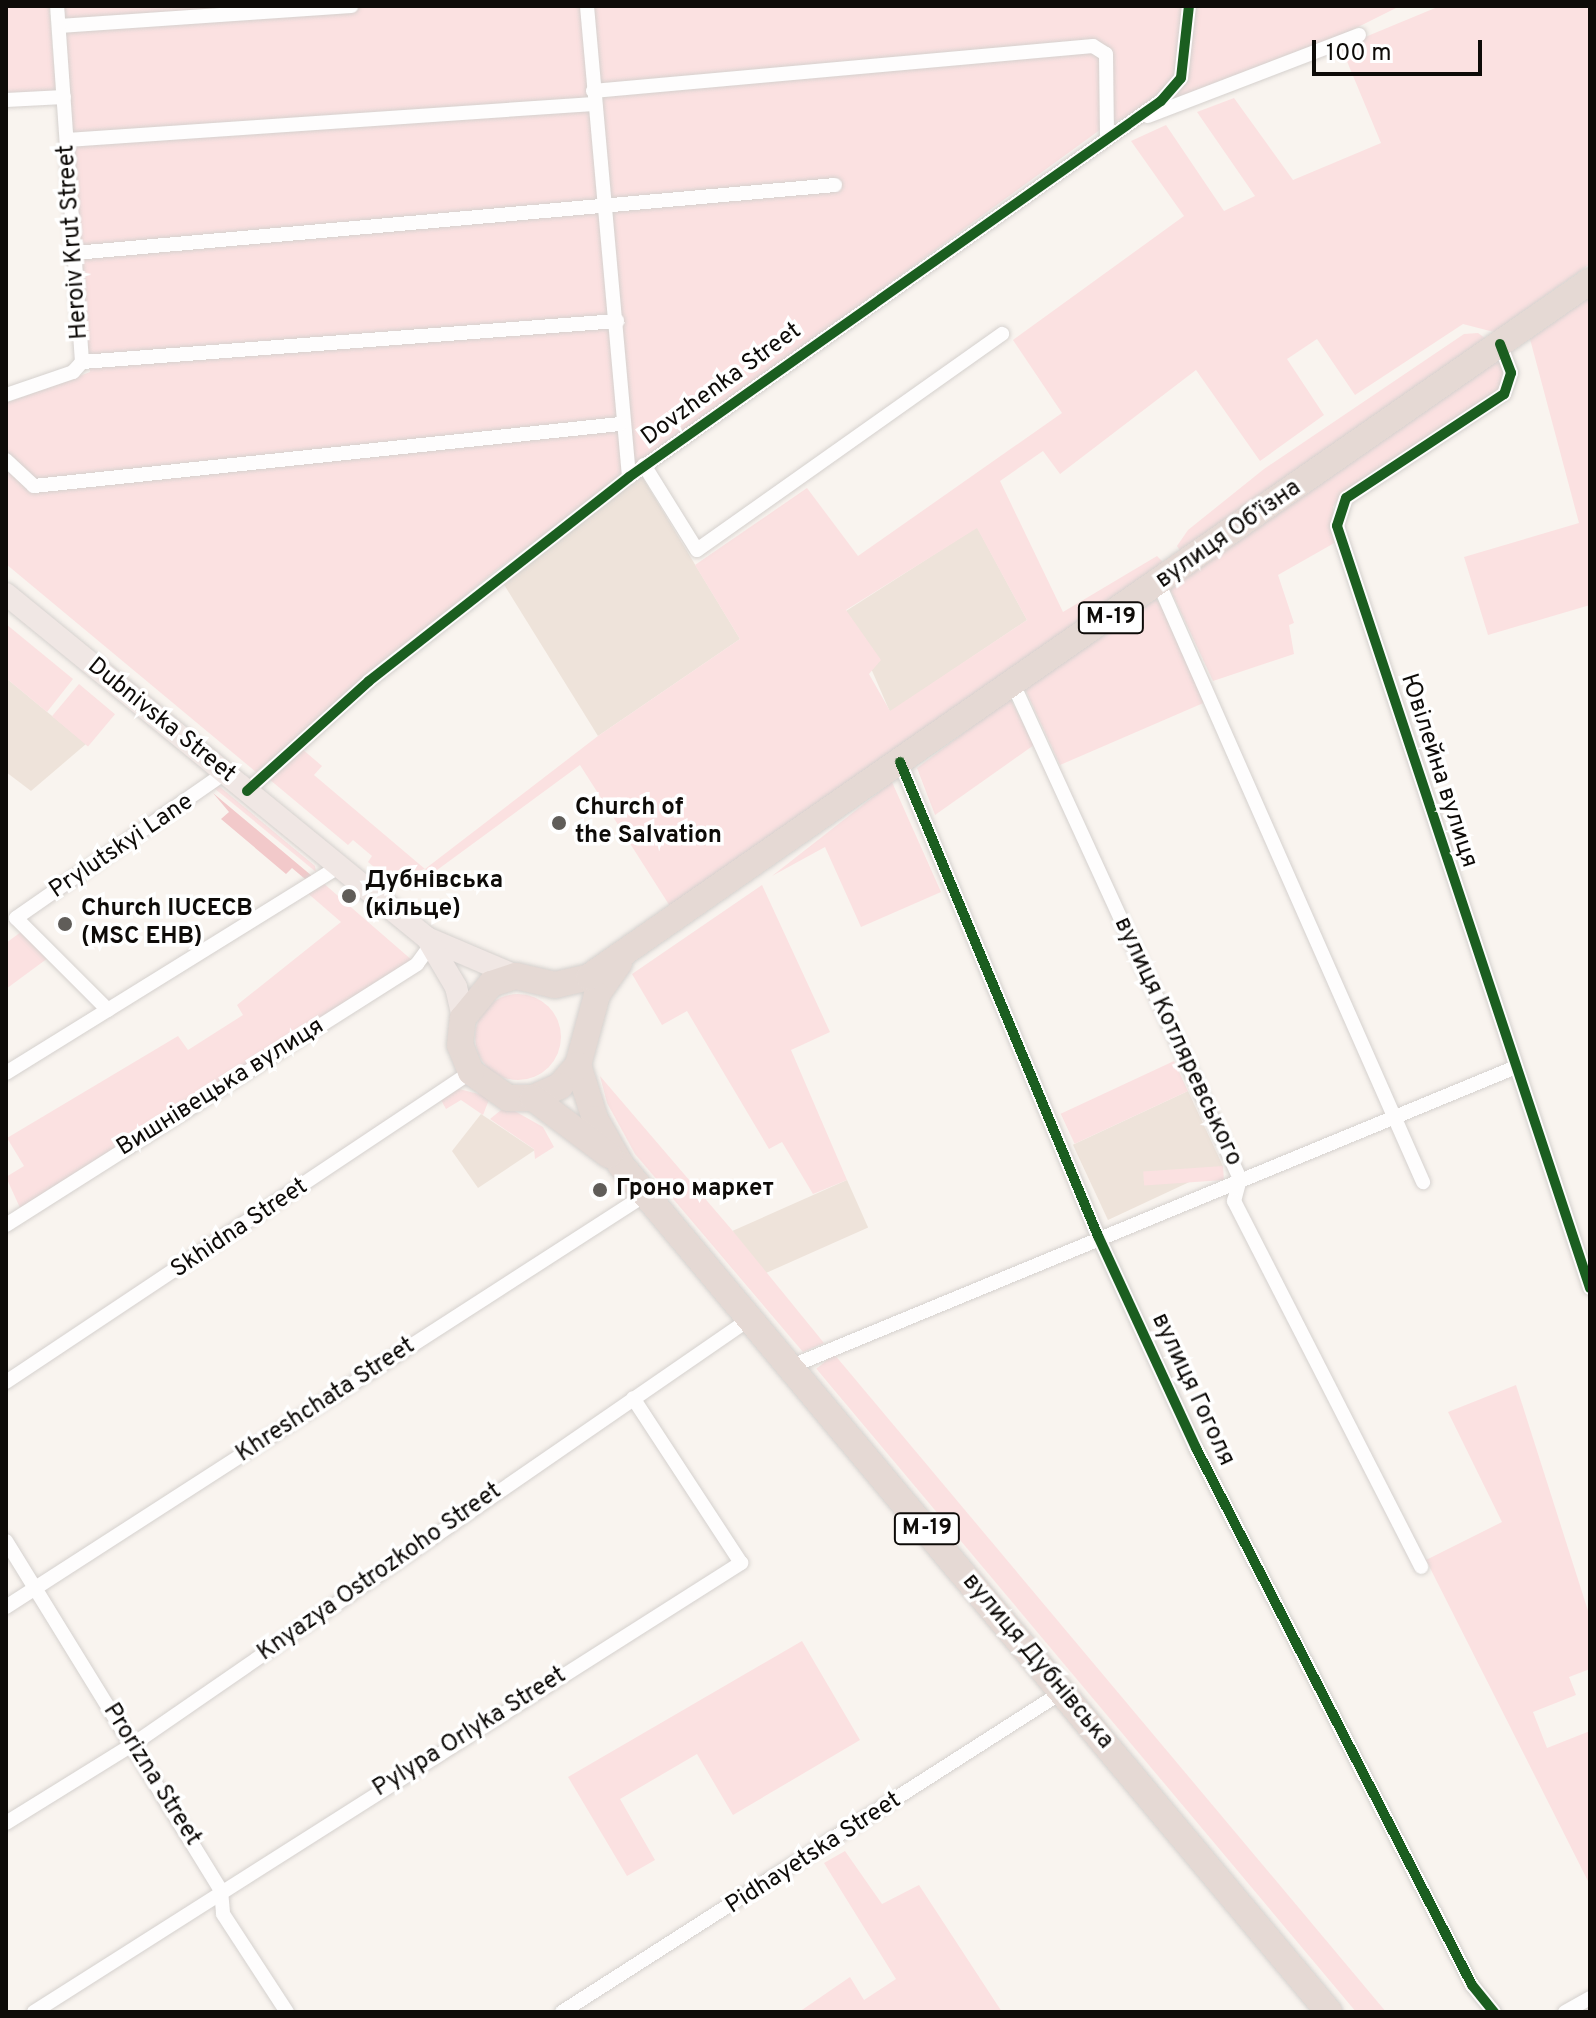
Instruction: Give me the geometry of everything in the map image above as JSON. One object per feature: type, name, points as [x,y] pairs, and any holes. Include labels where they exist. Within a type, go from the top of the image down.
[{"type":"highway","name":"вулиця Об’їзна","points":[[628,950],[1014,686],[1590,281]]},
{"type":"highway","name":"М-19","points":[[516,976],[555,985],[589,977],[628,950]]},
{"type":"highway","name":"М-19","points":[[621,1165],[595,1119],[578,1065],[584,1032],[597,995],[628,950]]},
{"type":"highway","points":[[471,1072],[460,1045],[463,1018],[491,984],[516,976]]},
{"type":"highway","points":[[555,985],[575,1006],[584,1032]]},
{"type":"highway","points":[[533,1098],[560,1086],[578,1065]]},
{"type":"highway","name":"М-19","points":[[471,1072],[508,1098],[533,1098],[621,1165]]},
{"type":"highway","name":"вулиця Дубнівська","points":[[621,1165],[1329,2012]]},
{"type":"main road","name":"Dubnivska Street","points":[[6,594],[429,942]]},
{"type":"main road","points":[[429,942],[516,976]]},
{"type":"main road","points":[[429,942],[456,987],[463,1018]]},
{"type":"street","name":"Heroiv Krut Street","points":[[6,395],[73,372],[82,362],[57,6]]},
{"type":"street","points":[[59,26],[351,6]]},
{"type":"street","points":[[587,6],[603,203],[617,321],[620,424],[629,477]]},
{"type":"street","name":"Dovzhenka Street","points":[[247,791],[369,681],[644,465],[1129,123],[1181,78],[1189,6]]},
{"type":"street","points":[[1129,123],[1359,35]]},
{"type":"street","points":[[67,140],[594,98],[1093,46],[1106,54],[1107,138]]},
{"type":"street","points":[[6,100],[64,97]]},
{"type":"street","points":[[75,253],[603,203],[835,185]]},
{"type":"street","points":[[82,362],[617,321]]},
{"type":"street","points":[[644,465],[697,550],[1002,334]]},
{"type":"street","name":"Ювілейна вулиця","points":[[1500,344],[1511,373],[1504,394],[1346,498],[1337,526],[1590,1288]]},
{"type":"street","points":[[6,460],[34,486],[620,424]]},
{"type":"street","points":[[1159,584],[1423,1182]]},
{"type":"street","name":"вулиця Котляревського","points":[[1014,686],[1240,1179],[1234,1201],[1421,1567]]},
{"type":"street","name":"вулиця Гоголя","points":[[900,762],[1098,1236],[1282,1620],[1472,1985],[1494,2012]]},
{"type":"street","name":"Prylutskyi Lane","points":[[108,1010],[11,921],[225,773]]},
{"type":"street","points":[[6,1073],[337,868]]},
{"type":"street","name":"Вишнівецька вулиця","points":[[6,1225],[417,964],[429,942]]},
{"type":"street","points":[[792,1366],[1098,1236],[1516,1067]]},
{"type":"street","name":"Skhidna Street","points":[[6,1382],[471,1072]]},
{"type":"street","name":"Khreshchata Street","points":[[6,1607],[645,1195]]},
{"type":"street","name":"Knyazya Ostrozkoho Street","points":[[6,1823],[132,1745],[751,1318]]},
{"type":"street","name":"Pylypa Orlyka Street","points":[[34,2012],[221,1890],[741,1563],[633,1398]]},
{"type":"street","name":"Prorizna Street","points":[[6,1541],[221,1890],[223,1914],[287,2012]]},
{"type":"street","name":"Pidhayetska Street","points":[[562,2012],[1062,1692]]},
{"type":"street","points":[[1565,2012],[1590,1998]]},
{"type":"shaded area","points":[[6,6],[49,6],[56,92],[6,94]]},
{"type":"shaded area","points":[[64,6],[1400,6],[1332,40],[1108,124],[496,570],[256,772],[6,564],[6,403],[90,372]]},
{"type":"shaded area","points":[[1440,6],[1590,6],[1590,264],[1494,332],[1463,324],[1355,395],[1317,339],[1287,359],[1324,415],[1260,461],[1196,370],[1060,474],[1043,451],[1000,481],[1063,612],[1157,556],[1167,566],[673,911],[580,765],[433,873],[424,869],[393,883],[368,862],[372,856],[353,840],[348,845],[269,779],[301,748],[322,766],[314,775],[425,869],[598,736],[740,639],[695,565],[807,488],[858,556],[1062,413],[1013,340],[1184,216],[1131,141],[1166,125],[1224,211],[1255,196],[1197,112],[1234,98],[1293,180],[1381,143],[1341,47]],"holes":[[[977,528],[1027,620],[890,711],[869,674],[881,660],[846,610]]]},
{"type":"shaded area","points":[[1590,297],[1590,605],[1488,635],[1464,557],[1579,523],[1530,339]]},
{"type":"shaded area","points":[[1478,333],[1485,338],[1183,555],[1177,546],[1188,530],[1264,469],[1464,334]]},
{"type":"shaded area","points":[[1500,359],[1505,374],[1500,390],[1342,493],[1333,507],[1336,542],[1278,575],[1294,623],[1289,625],[1294,654],[1213,681],[1170,589]]},
{"type":"shaded area","points":[[641,475],[740,639],[598,736],[503,583]]},
{"type":"shaded area","points":[[977,527],[1027,620],[890,712],[846,611]]},
{"type":"shaded area","points":[[1156,599],[1174,623],[1208,701],[1060,765],[1025,689]]},
{"type":"shaded area","points":[[6,624],[73,679],[47,712],[6,678]]},
{"type":"shaded area","points":[[6,678],[86,744],[31,791],[6,772]]},
{"type":"shaded area","points":[[79,684],[115,714],[88,746],[52,716]]},
{"type":"shaded area","points":[[1010,698],[1034,745],[935,815],[917,768]]},
{"type":"shaded area","points":[[892,782],[941,892],[861,927],[825,847],[772,876]]},
{"type":"shaded area","points":[[219,786],[315,866],[316,872],[214,788]]},
{"type":"shaded area","points":[[213,793],[312,876],[305,879],[292,868],[286,874],[221,819],[229,812]]},
{"type":"shaded area","points":[[322,882],[413,961],[21,1210],[6,1177],[24,1166],[7,1138],[178,1036],[188,1050],[243,1015],[237,1005],[341,922],[304,890]]},
{"type":"shaded area","points":[[762,885],[830,1032],[791,1050],[847,1180],[813,1194],[782,1142],[769,1149],[687,1011],[662,1025],[632,974]]},
{"type":"shaded area","points":[[21,932],[48,958],[6,989],[6,943]]},
{"type":"shaded area","points":[[518,994],[542,1001],[554,1013],[561,1037],[554,1061],[542,1073],[518,1080],[494,1073],[482,1061],[475,1037],[482,1013],[494,1001]]},
{"type":"shaded area","points":[[1174,1061],[1188,1091],[1075,1144],[1061,1114]]},
{"type":"shaded area","points":[[600,1076],[824,1343],[803,1352],[635,1154],[607,1103]]},
{"type":"shaded area","points":[[459,1089],[490,1097],[483,1115],[461,1100],[446,1109],[441,1100]]},
{"type":"shaded area","points":[[1188,1091],[1223,1166],[1108,1220],[1073,1145]]},
{"type":"shaded area","points":[[506,1106],[543,1127],[554,1147],[535,1159],[534,1149],[490,1119]]},
{"type":"shaded area","points":[[481,1114],[535,1150],[478,1188],[452,1151]]},
{"type":"shaded area","points":[[1223,1166],[1224,1180],[1144,1186],[1143,1172]]},
{"type":"shaded area","points":[[847,1180],[868,1228],[754,1278],[733,1231]]},
{"type":"shaded area","points":[[834,1354],[1386,2011],[1356,2012],[816,1369]]},
{"type":"shaded area","points":[[1516,1385],[1590,1617],[1590,1669],[1569,1677],[1576,1695],[1533,1712],[1547,1748],[1590,1731],[1590,1885],[1426,1560],[1502,1522],[1448,1412]]},
{"type":"shaded area","points":[[802,1641],[860,1740],[733,1815],[697,1754],[620,1799],[655,1860],[627,1876],[568,1777]]},
{"type":"shaded area","points":[[845,1851],[882,1904],[919,1885],[1002,2012],[799,2012],[850,1977],[864,2000],[896,1979],[824,1863]]},
{"type":"cycle path","points":[[247,791],[369,681],[629,477],[1161,101],[1181,78],[1189,6]]},
{"type":"cycle path","points":[[1500,344],[1511,373],[1504,394],[1346,498],[1337,526],[1590,1288]]},
{"type":"cycle path","points":[[900,762],[1098,1236],[1196,1448],[1472,1985],[1494,2012]]},
{"type":"place","name":"Church of the Salvation","points":[[559,823]]},
{"type":"place","name":"Дубнівська (кільце)","points":[[349,896]]},
{"type":"place","name":"Church IUCECB (MSC EHB)","points":[[65,924]]},
{"type":"place","name":"Гроно маркет","points":[[600,1190]]}]
